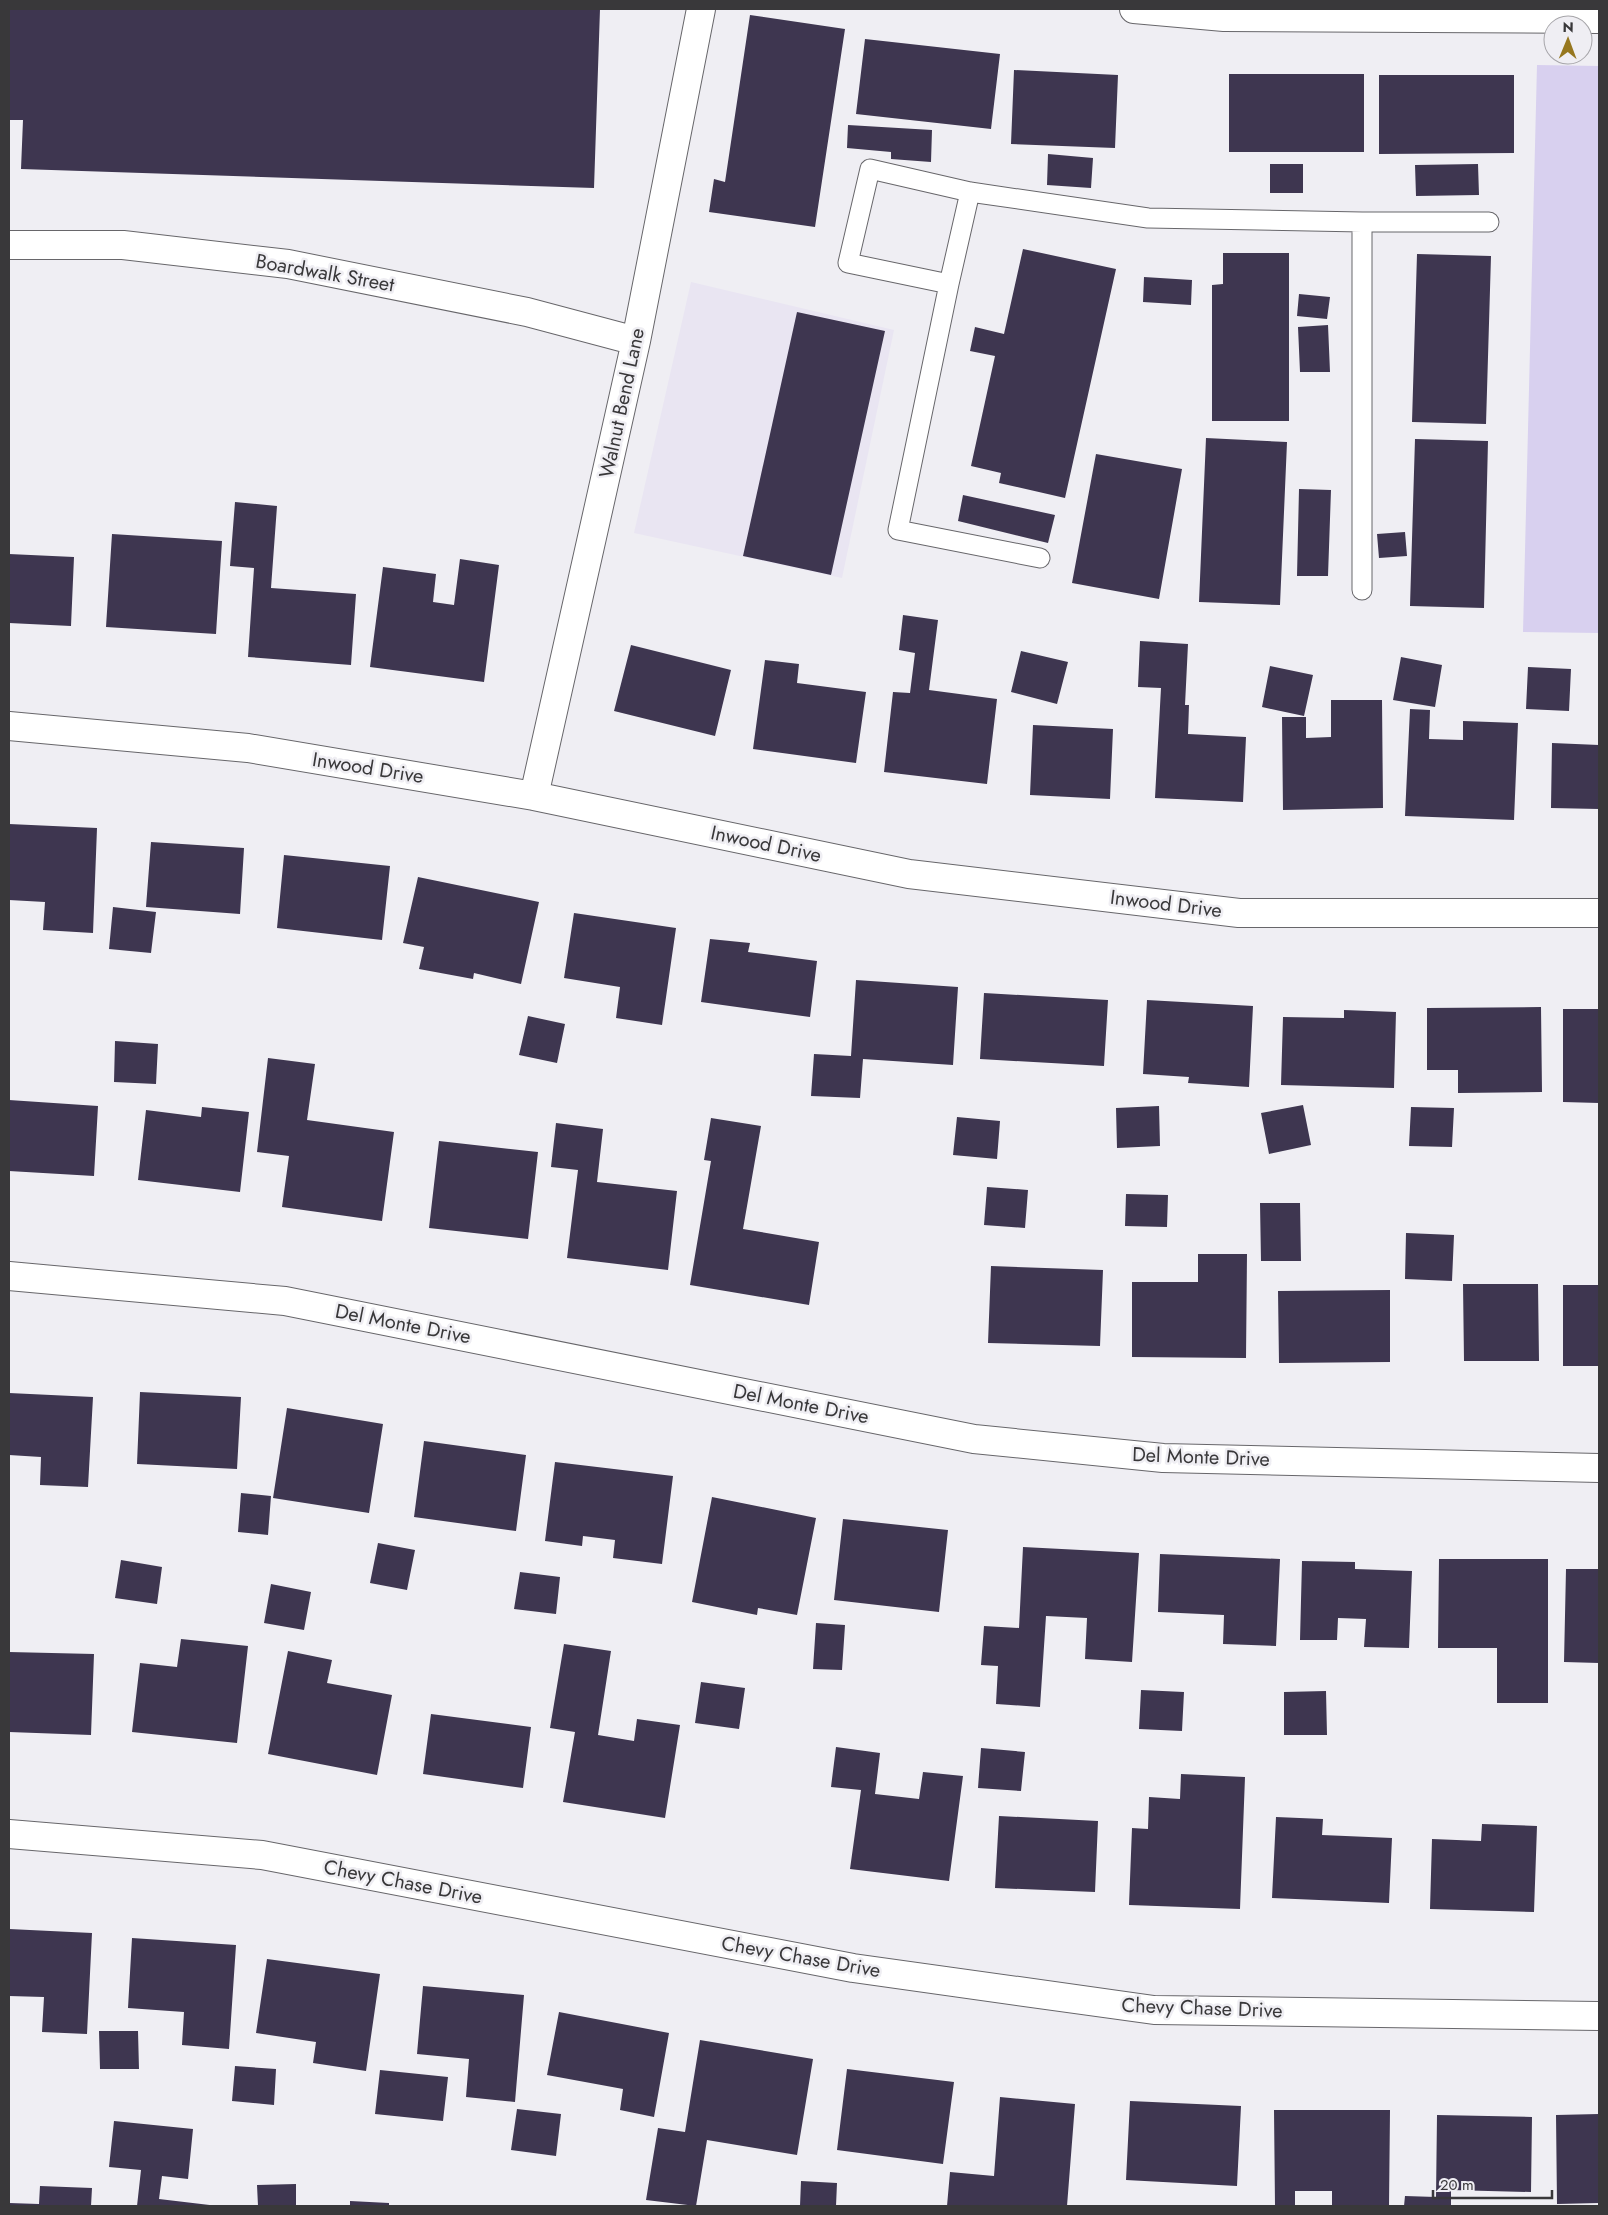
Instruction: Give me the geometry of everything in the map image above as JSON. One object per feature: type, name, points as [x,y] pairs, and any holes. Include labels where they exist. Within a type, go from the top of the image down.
[{"type":"street","name":"Walnut Bend Lane","points":[[534,796],[636,341],[701,9]]},
{"type":"street","points":[[1134,9],[1224,17],[1599,18]]},
{"type":"street","name":"Boardwalk Street","points":[[9,245],[123,245],[288,264],[527,312],[636,341]]},
{"type":"street","name":"Inwood Drive","points":[[9,726],[248,748],[534,796],[909,874],[1239,913],[1599,913]]},
{"type":"street","name":"Del Monte Drive","points":[[9,1276],[285,1301],[974,1440],[1162,1458],[1599,1468]]},
{"type":"street","name":"Chevy Chase Drive","points":[[9,1834],[262,1855],[853,1968],[1154,2010],[1599,2016]]},
{"type":"lane","points":[[948,284],[848,263],[870,169],[970,192],[1148,218],[1489,222]]},
{"type":"lane","points":[[970,192],[948,284],[898,530],[1040,558]]},
{"type":"lane","points":[[1362,222],[1362,590]]},
{"type":"shaded area","points":[[1537,65],[1599,66],[1599,633],[1523,632]]},
{"type":"shaded area","points":[[691,282],[894,330],[842,578],[634,533]]},
{"type":"building","points":[[9,9],[600,9],[594,188],[21,169],[23,120],[9,120]]},
{"type":"building","points":[[750,15],[845,29],[815,227],[709,212],[714,179],[725,182]]},
{"type":"building","points":[[865,39],[1000,54],[991,129],[856,114]]},
{"type":"building","points":[[1014,70],[1118,75],[1115,148],[1011,144]]},
{"type":"building","points":[[1229,74],[1364,74],[1364,152],[1229,152]]},
{"type":"building","points":[[1379,75],[1514,75],[1514,153],[1379,154]]},
{"type":"building","points":[[848,125],[932,130],[931,162],[891,159],[891,152],[847,148]]},
{"type":"building","points":[[1048,154],[1093,158],[1091,188],[1047,185]]},
{"type":"building","points":[[1270,164],[1303,164],[1303,193],[1270,193]]},
{"type":"building","points":[[1478,164],[1479,195],[1416,196],[1415,165]]},
{"type":"building","points":[[1023,249],[1116,269],[1065,498],[999,483],[1001,473],[971,466],[995,356],[970,351],[975,327],[1004,334]]},
{"type":"building","points":[[1223,253],[1289,253],[1289,421],[1212,421],[1212,285],[1223,284]]},
{"type":"building","points":[[1417,254],[1491,256],[1486,424],[1412,422]]},
{"type":"building","points":[[1144,277],[1192,280],[1191,305],[1143,302]]},
{"type":"building","points":[[1299,294],[1330,297],[1327,319],[1297,316]]},
{"type":"building","points":[[797,312],[885,331],[831,575],[743,556]]},
{"type":"building","points":[[1328,325],[1330,372],[1300,372],[1298,327]]},
{"type":"building","points":[[1206,438],[1287,442],[1280,605],[1199,602]]},
{"type":"building","points":[[1415,439],[1488,441],[1484,608],[1410,606]]},
{"type":"building","points":[[1096,454],[1182,469],[1159,599],[1072,583]]},
{"type":"building","points":[[1299,489],[1331,490],[1328,576],[1297,576]]},
{"type":"building","points":[[963,495],[1055,515],[1048,543],[958,521]]},
{"type":"building","points":[[235,502],[277,506],[271,588],[356,594],[351,665],[248,657],[254,568],[230,566]]},
{"type":"building","points":[[1405,532],[1407,556],[1379,558],[1377,534]]},
{"type":"building","points":[[112,534],[222,541],[216,634],[106,627]]},
{"type":"building","points":[[9,554],[74,557],[71,626],[9,623]]},
{"type":"building","points":[[460,559],[499,565],[484,682],[370,667],[383,567],[436,574],[433,602],[454,605]]},
{"type":"building","points":[[903,615],[938,620],[929,690],[997,699],[987,784],[884,772],[893,692],[910,693],[915,653],[899,650]]},
{"type":"building","points":[[1140,641],[1188,644],[1185,705],[1189,705],[1188,734],[1246,737],[1243,802],[1155,798],[1161,688],[1138,687]]},
{"type":"building","points":[[631,645],[731,670],[715,736],[614,711]]},
{"type":"building","points":[[1021,651],[1068,662],[1057,704],[1011,692]]},
{"type":"building","points":[[1401,657],[1442,665],[1435,707],[1393,700]]},
{"type":"building","points":[[765,660],[799,664],[797,683],[866,692],[856,763],[753,749]]},
{"type":"building","points":[[1270,666],[1313,675],[1304,716],[1262,707]]},
{"type":"building","points":[[1528,667],[1571,669],[1569,711],[1526,709]]},
{"type":"building","points":[[1331,700],[1382,700],[1383,808],[1283,810],[1282,717],[1306,717],[1306,738],[1331,737]]},
{"type":"building","points":[[1410,709],[1430,710],[1429,739],[1463,740],[1463,721],[1518,723],[1514,820],[1405,816]]},
{"type":"building","points":[[1033,725],[1113,729],[1110,799],[1030,795]]},
{"type":"building","points":[[1552,743],[1599,745],[1599,809],[1551,808]]},
{"type":"building","points":[[9,824],[97,828],[93,933],[43,930],[45,902],[9,900]]},
{"type":"building","points":[[151,842],[244,848],[240,914],[146,907]]},
{"type":"building","points":[[284,855],[390,866],[382,940],[277,928]]},
{"type":"building","points":[[418,877],[539,902],[521,984],[474,973],[473,979],[419,969],[424,947],[403,943]]},
{"type":"building","points":[[113,907],[156,912],[151,953],[109,949]]},
{"type":"building","points":[[574,913],[676,928],[662,1025],[616,1018],[620,987],[564,978]]},
{"type":"building","points":[[710,939],[750,943],[748,952],[817,961],[810,1017],[701,1002]]},
{"type":"building","points":[[856,980],[958,987],[953,1065],[863,1059],[860,1098],[811,1096],[814,1054],[851,1056]]},
{"type":"building","points":[[984,993],[1108,1000],[1104,1066],[980,1059]]},
{"type":"building","points":[[1147,1000],[1253,1006],[1249,1087],[1188,1083],[1189,1077],[1143,1074]]},
{"type":"building","points":[[1541,1007],[1542,1092],[1458,1093],[1458,1070],[1427,1070],[1427,1008]]},
{"type":"building","points":[[1563,1009],[1599,1009],[1599,1103],[1563,1102]]},
{"type":"building","points":[[1344,1010],[1396,1012],[1394,1088],[1281,1085],[1283,1017],[1344,1018]]},
{"type":"building","points":[[528,1016],[565,1024],[557,1063],[519,1055]]},
{"type":"building","points":[[115,1041],[158,1044],[156,1084],[114,1082]]},
{"type":"building","points":[[268,1058],[315,1064],[307,1120],[394,1132],[382,1221],[282,1207],[289,1156],[257,1152]]},
{"type":"building","points":[[9,1100],[98,1106],[94,1176],[9,1171]]},
{"type":"building","points":[[1303,1105],[1311,1145],[1269,1154],[1261,1113]]},
{"type":"building","points":[[1159,1106],[1160,1146],[1117,1148],[1116,1108]]},
{"type":"building","points":[[202,1107],[249,1112],[240,1192],[138,1180],[146,1110],[201,1117]]},
{"type":"building","points":[[1411,1107],[1454,1108],[1452,1147],[1409,1146]]},
{"type":"building","points":[[957,1117],[1000,1121],[997,1159],[953,1155]]},
{"type":"building","points":[[711,1118],[761,1126],[743,1229],[819,1242],[809,1305],[690,1285],[711,1161],[704,1160]]},
{"type":"building","points":[[556,1123],[603,1129],[597,1182],[677,1191],[668,1270],[567,1258],[578,1170],[551,1167]]},
{"type":"building","points":[[439,1141],[538,1152],[528,1239],[429,1228]]},
{"type":"building","points":[[987,1187],[1028,1190],[1025,1228],[984,1225]]},
{"type":"building","points":[[1126,1194],[1168,1195],[1167,1227],[1125,1226]]},
{"type":"building","points":[[1260,1203],[1300,1203],[1301,1261],[1261,1261]]},
{"type":"building","points":[[1406,1233],[1454,1235],[1452,1281],[1405,1279]]},
{"type":"building","points":[[1198,1254],[1247,1254],[1246,1358],[1132,1357],[1132,1282],[1198,1282]]},
{"type":"building","points":[[991,1266],[1103,1270],[1100,1346],[988,1343]]},
{"type":"building","points":[[1463,1284],[1538,1284],[1539,1361],[1464,1361]]},
{"type":"building","points":[[1563,1285],[1599,1285],[1599,1366],[1563,1366]]},
{"type":"building","points":[[1390,1290],[1390,1362],[1279,1363],[1278,1291]]},
{"type":"building","points":[[140,1392],[241,1397],[237,1469],[137,1464]]},
{"type":"building","points":[[9,1393],[93,1397],[88,1487],[40,1485],[41,1457],[9,1455]]},
{"type":"building","points":[[287,1408],[383,1424],[369,1513],[273,1498]]},
{"type":"building","points":[[424,1441],[526,1455],[516,1531],[414,1517]]},
{"type":"building","points":[[555,1462],[673,1476],[662,1564],[613,1558],[615,1540],[583,1536],[582,1546],[545,1541]]},
{"type":"building","points":[[241,1493],[271,1496],[268,1535],[238,1532]]},
{"type":"building","points":[[712,1497],[816,1518],[797,1615],[758,1608],[757,1615],[692,1602]]},
{"type":"building","points":[[843,1519],[948,1530],[939,1612],[834,1600]]},
{"type":"building","points":[[378,1543],[415,1550],[407,1590],[370,1583]]},
{"type":"building","points":[[1023,1547],[1139,1553],[1132,1662],[1085,1659],[1087,1618],[1046,1616],[1040,1707],[996,1704],[998,1666],[981,1665],[984,1626],[1019,1628]]},
{"type":"building","points":[[1160,1554],[1280,1559],[1276,1646],[1223,1644],[1224,1615],[1158,1612]]},
{"type":"building","points":[[1439,1559],[1548,1559],[1548,1703],[1497,1703],[1497,1648],[1438,1648]]},
{"type":"building","points":[[121,1560],[162,1567],[157,1604],[115,1598]]},
{"type":"building","points":[[1302,1561],[1355,1562],[1355,1569],[1412,1571],[1409,1648],[1364,1647],[1366,1619],[1338,1618],[1337,1640],[1300,1640]]},
{"type":"building","points":[[1566,1569],[1599,1569],[1599,1663],[1564,1662]]},
{"type":"building","points":[[520,1572],[560,1577],[556,1614],[514,1609]]},
{"type":"building","points":[[271,1584],[311,1592],[304,1630],[264,1623]]},
{"type":"building","points":[[816,1623],[845,1625],[842,1670],[813,1669]]},
{"type":"building","points":[[181,1639],[248,1646],[237,1743],[132,1732],[140,1663],[177,1667]]},
{"type":"building","points":[[564,1644],[611,1651],[598,1735],[634,1741],[637,1719],[680,1725],[665,1818],[563,1802],[575,1732],[550,1728]]},
{"type":"building","points":[[288,1651],[332,1660],[327,1683],[392,1695],[377,1775],[268,1754]]},
{"type":"building","points":[[9,1652],[94,1654],[91,1735],[9,1732]]},
{"type":"building","points":[[701,1682],[745,1688],[739,1729],[695,1723]]},
{"type":"building","points":[[1141,1690],[1184,1692],[1182,1731],[1139,1729]]},
{"type":"building","points":[[1326,1691],[1327,1735],[1284,1735],[1284,1692]]},
{"type":"building","points":[[431,1714],[531,1727],[523,1788],[423,1774]]},
{"type":"building","points":[[836,1747],[880,1753],[875,1794],[919,1799],[923,1772],[963,1776],[949,1881],[850,1869],[861,1790],[831,1787]]},
{"type":"building","points":[[981,1748],[1025,1752],[1021,1791],[978,1788]]},
{"type":"building","points":[[1181,1774],[1245,1777],[1240,1909],[1129,1905],[1132,1828],[1148,1829],[1149,1797],[1180,1799]]},
{"type":"building","points":[[999,1816],[1098,1821],[1095,1892],[995,1888]]},
{"type":"building","points":[[1276,1817],[1323,1819],[1322,1835],[1392,1838],[1389,1903],[1272,1898]]},
{"type":"building","points":[[1482,1824],[1537,1826],[1534,1912],[1430,1909],[1432,1839],[1481,1841]]},
{"type":"building","points":[[9,1929],[92,1933],[87,2034],[42,2032],[44,1997],[9,1996]]},
{"type":"building","points":[[132,1938],[236,1945],[229,2049],[182,2045],[184,2012],[128,2008]]},
{"type":"building","points":[[267,1959],[380,1974],[366,2071],[313,2063],[316,2042],[256,2033]]},
{"type":"building","points":[[423,1986],[524,1995],[515,2102],[466,2097],[469,2059],[417,2054]]},
{"type":"building","points":[[559,2012],[669,2033],[654,2117],[620,2110],[623,2089],[547,2075]]},
{"type":"building","points":[[99,2031],[138,2031],[139,2069],[100,2069]]},
{"type":"building","points":[[700,2040],[813,2059],[797,2155],[707,2140],[696,2206],[646,2200],[658,2128],[685,2132]]},
{"type":"building","points":[[235,2066],[276,2069],[274,2105],[232,2101]]},
{"type":"building","points":[[847,2069],[954,2082],[943,2164],[837,2150]]},
{"type":"building","points":[[380,2070],[448,2077],[443,2121],[375,2114]]},
{"type":"building","points":[[1000,2097],[1075,2104],[1067,2206],[947,2206],[950,2172],[994,2176]]},
{"type":"building","points":[[1130,2101],[1241,2106],[1237,2186],[1126,2180]]},
{"type":"building","points":[[517,2109],[561,2114],[556,2156],[511,2150]]},
{"type":"building","points":[[1274,2110],[1390,2110],[1389,2206],[1332,2206],[1332,2191],[1295,2191],[1295,2206],[1275,2206]]},
{"type":"building","points":[[1599,2114],[1599,2203],[1557,2204],[1556,2115]]},
{"type":"building","points":[[1437,2115],[1532,2117],[1531,2192],[1451,2190],[1451,2206],[1404,2206],[1405,2196],[1436,2197]]},
{"type":"building","points":[[114,2121],[193,2129],[188,2179],[162,2176],[159,2199],[218,2206],[137,2206],[141,2170],[109,2167]]},
{"type":"building","points":[[801,2181],[837,2183],[836,2206],[800,2206]]},
{"type":"building","points":[[296,2184],[296,2206],[258,2206],[257,2185]]},
{"type":"building","points":[[40,2186],[92,2188],[91,2206],[9,2206],[9,2203],[39,2204]]},
{"type":"building","points":[[350,2201],[389,2203],[389,2206],[350,2206]]}]
